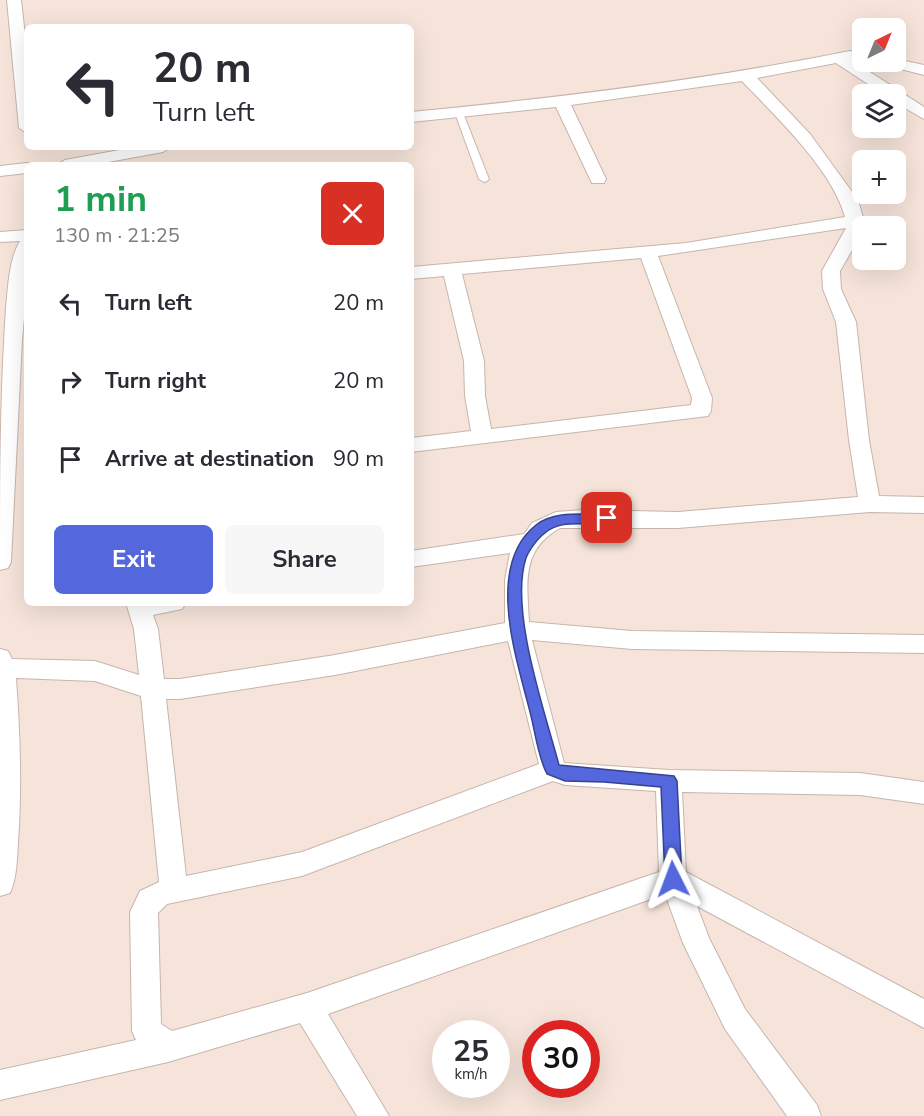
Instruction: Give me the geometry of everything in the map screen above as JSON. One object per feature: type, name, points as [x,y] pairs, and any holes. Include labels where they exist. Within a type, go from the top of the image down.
[{"type":"street","points":[[14,0],[24,98]]},
{"type":"street","points":[[414,117],[561,101],[852,57]]},
{"type":"street","points":[[838,58],[877,84]]},
{"type":"street","points":[[906,66],[924,70]]},
{"type":"street","points":[[745,75],[804,137],[849,200],[854,216]]},
{"type":"street","points":[[561,101],[598,179]]},
{"type":"street","points":[[906,103],[924,114]]},
{"type":"street","points":[[80,162],[146,150]]},
{"type":"street","points":[[0,171],[24,164]]},
{"type":"street","points":[[414,273],[648,252],[852,221]]},
{"type":"street","points":[[852,235],[831,271],[831,289],[846,322],[859,440],[870,504]]},
{"type":"street","points":[[0,237],[24,236]]},
{"type":"street","points":[[414,445],[701,411],[702,398],[648,252]]},
{"type":"street","points":[[0,562],[20,339],[18,283],[24,257]]},
{"type":"street","points":[[451,268],[474,361],[482,437]]},
{"type":"street","points":[[553,770],[517,630],[516,580],[519,557],[528,542],[540,529],[556,520],[583,518],[678,520],[870,504],[924,505]]},
{"type":"street","points":[[414,559],[528,542]]},
{"type":"street","points":[[138,606],[146,629],[174,890]]},
{"type":"street","points":[[0,884],[5,845],[9,753],[1,665],[95,671],[151,689],[180,689],[215,685],[517,630],[632,640],[924,644]]},
{"type":"street","points":[[168,1047],[147,1031],[144,912],[150,900],[162,893],[302,864],[553,770],[565,774],[669,781],[860,784],[917,796]]},
{"type":"street","points":[[669,781],[673,879],[697,943],[735,1019],[806,1116]]},
{"type":"street","points":[[0,1085],[168,1047],[307,1007],[673,879],[924,1014]]},
{"type":"street","points":[[307,1007],[374,1116]]},
{"type":"lane","points":[[459,113],[484,179]]},
{"type":"route","points":[[607,518],[556,520],[540,529],[528,542],[519,557],[516,580],[517,630],[553,770],[565,774],[669,781],[673,879]]}]
